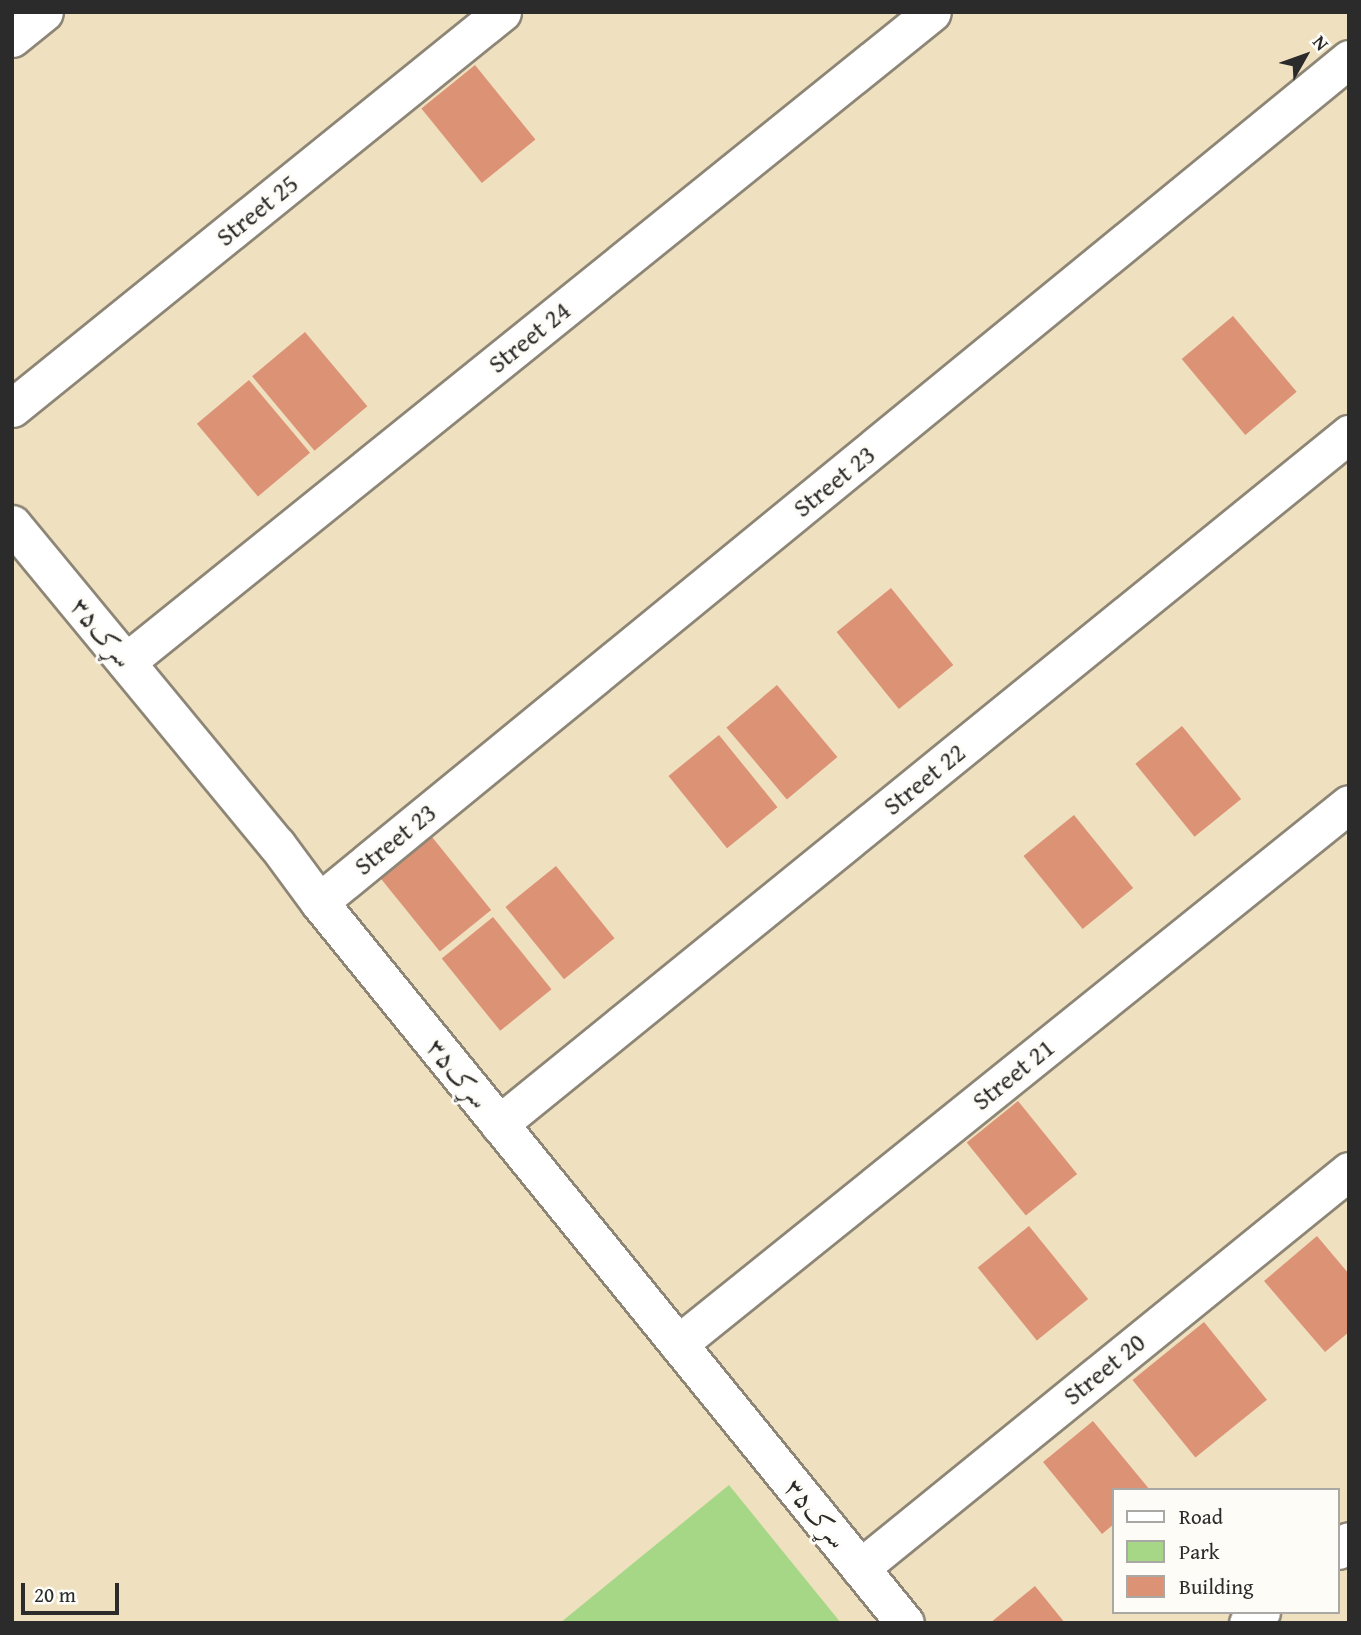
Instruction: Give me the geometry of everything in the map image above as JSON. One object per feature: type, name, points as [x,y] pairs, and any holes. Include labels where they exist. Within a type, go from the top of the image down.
[{"type":"street","points":[[12,38],[44,12]]},
{"type":"street","name":"Street 25","points":[[12,408],[502,12]]},
{"type":"street","name":"Street 24","points":[[126,662],[932,12]]},
{"type":"street","name":"Street 23","points":[[319,902],[1349,60]]},
{"type":"street","name":"Street 22","points":[[499,1124],[1349,434]]},
{"type":"street","name":"سړک۳۵","points":[[12,524],[277,845],[319,902],[905,1623]]},
{"type":"street","name":"Street 21","points":[[678,1344],[1349,804]]},
{"type":"street","name":"Street 20","points":[[860,1568],[1349,1171]]},
{"type":"green space","points":[[729,1485],[841,1623],[560,1623]]},
{"type":"building","points":[[475,65],[535,140],[482,183],[421,108]]},
{"type":"building","points":[[1233,316],[1297,392],[1245,435],[1182,359]]},
{"type":"building","points":[[305,332],[367,406],[314,451],[252,376]]},
{"type":"building","points":[[249,380],[310,453],[258,496],[197,424]]},
{"type":"building","points":[[891,588],[953,665],[899,709],[837,632]]},
{"type":"building","points":[[777,685],[837,757],[787,799],[726,727]]},
{"type":"building","points":[[1182,726],[1241,799],[1195,837],[1135,764]]},
{"type":"building","points":[[719,735],[778,807],[727,848],[668,776]]},
{"type":"building","points":[[1074,815],[1133,888],[1083,929],[1023,856]]},
{"type":"building","points":[[432,837],[491,910],[440,952],[381,879]]},
{"type":"building","points":[[556,866],[615,938],[564,979],[505,907]]},
{"type":"building","points":[[493,917],[552,989],[500,1031],[442,959]]},
{"type":"building","points":[[1018,1101],[1077,1174],[1026,1216],[967,1143]]},
{"type":"building","points":[[1029,1226],[1088,1299],[1037,1341],[978,1268]]},
{"type":"building","points":[[1317,1236],[1349,1274],[1349,1332],[1325,1352],[1264,1281]]},
{"type":"building","points":[[1204,1322],[1267,1400],[1195,1458],[1133,1380]]},
{"type":"building","points":[[1093,1421],[1148,1488],[1112,1488],[1112,1526],[1102,1534],[1043,1462]]},
{"type":"building","points":[[1035,1586],[1065,1623],[990,1623]]}]
